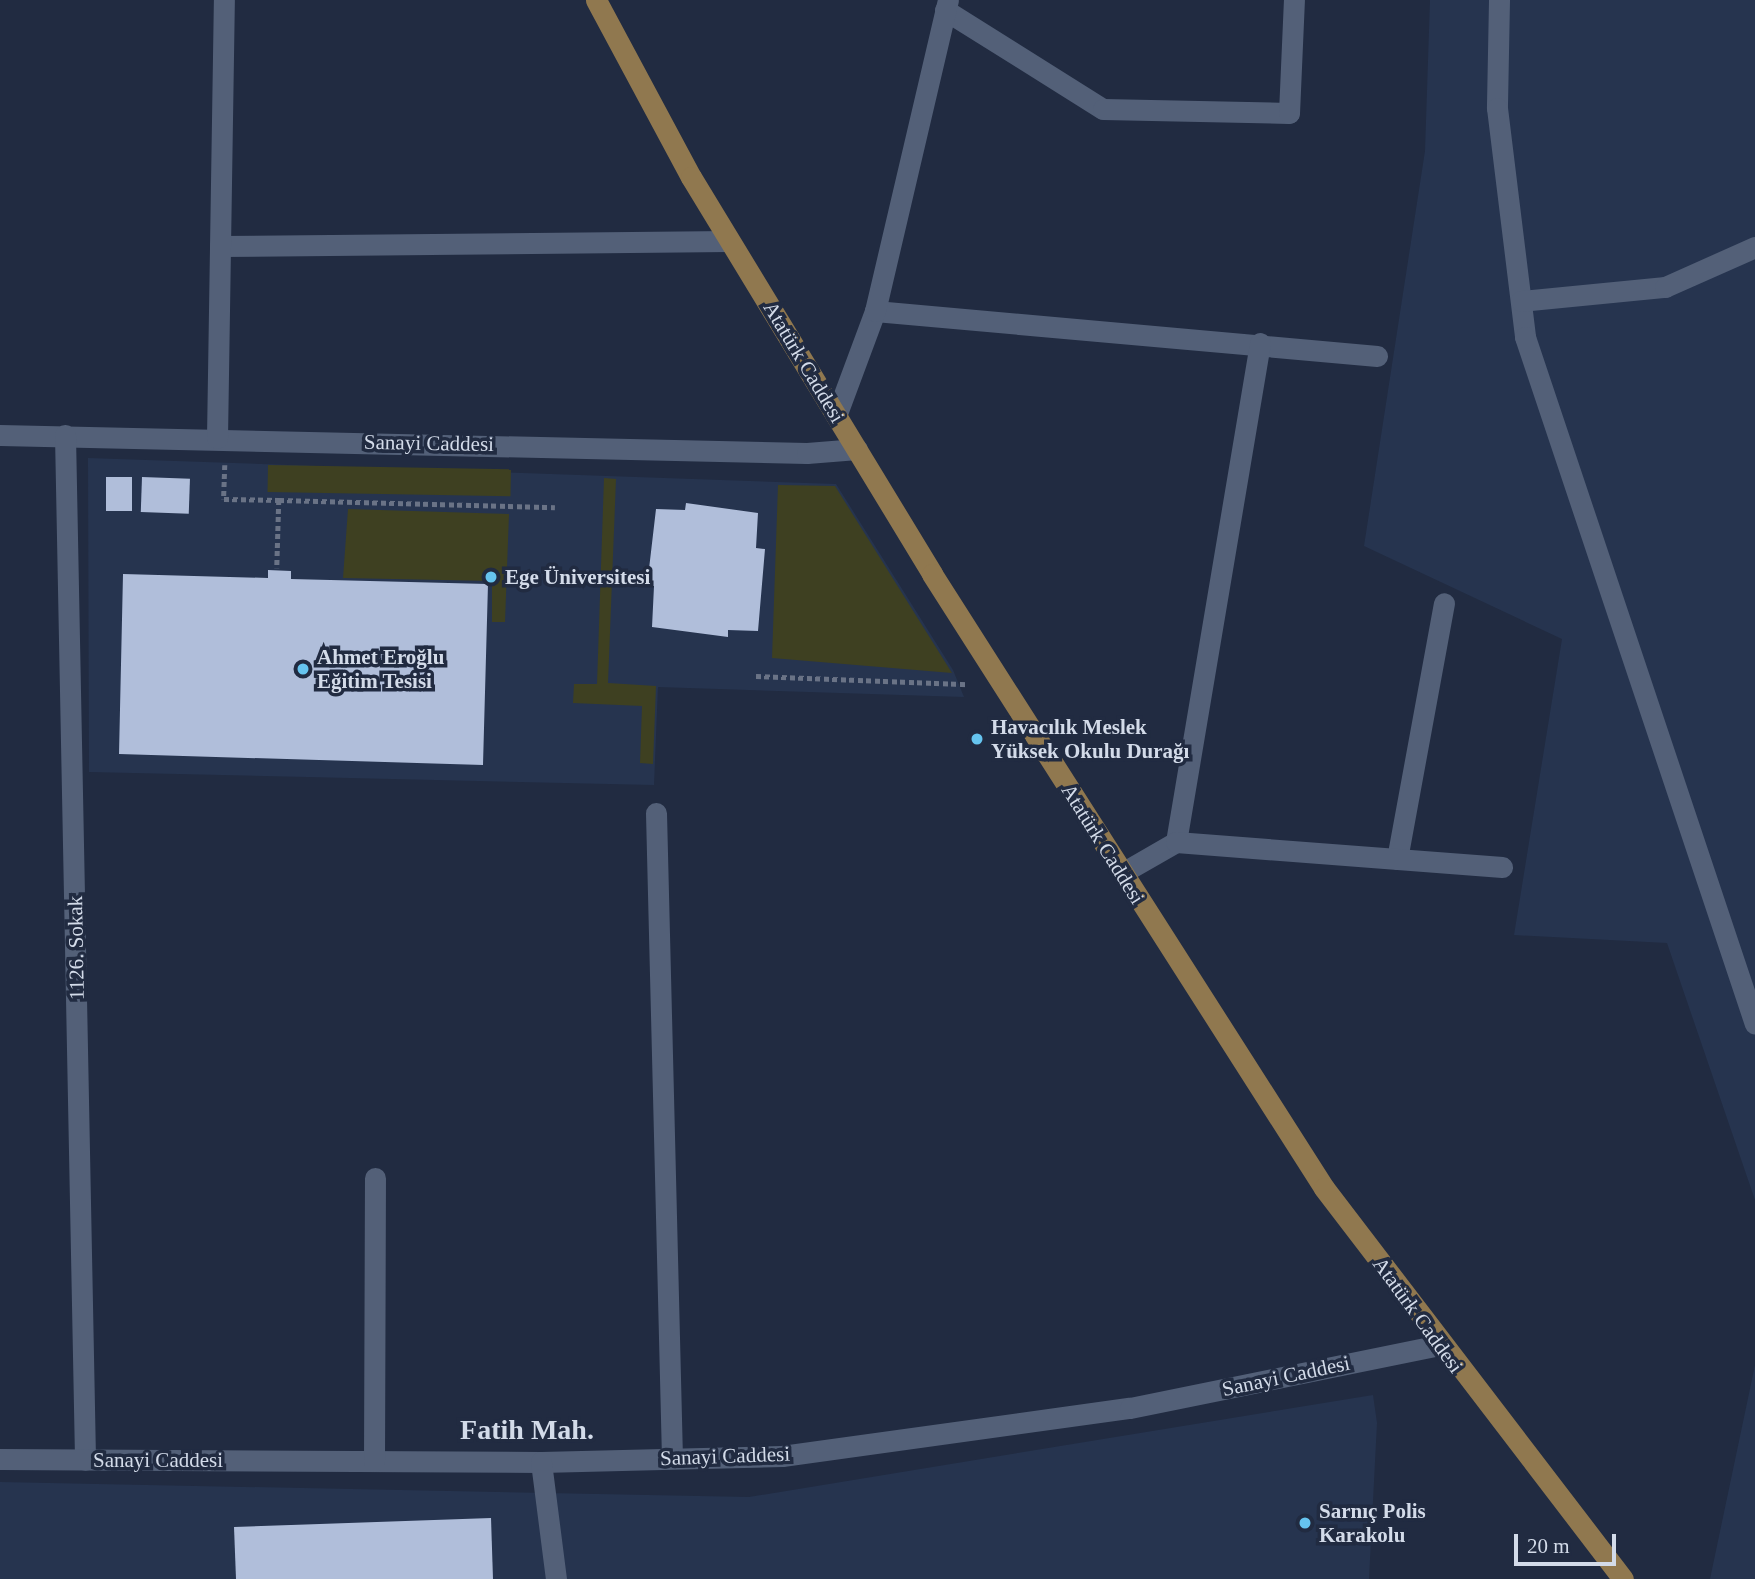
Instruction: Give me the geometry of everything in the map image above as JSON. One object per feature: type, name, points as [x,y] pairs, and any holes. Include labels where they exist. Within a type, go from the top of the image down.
[{"type":"main road","name":"Atatürk Caddesi","points":[[596,0],[730,241],[836,416],[1122,873],[1324,1188],[1440,1345],[1623,1579]]},
{"type":"street","points":[[221,438],[220,246],[224,0]]},
{"type":"street","points":[[836,416],[875,310],[946,5],[1103,109],[1289,113],[1294,0]]},
{"type":"street","points":[[1499,0],[1497,108],[1525,337],[1603,584],[1755,1024]]},
{"type":"street","points":[[220,246],[730,241]]},
{"type":"street","points":[[1521,301],[1665,286],[1755,247]]},
{"type":"street","points":[[875,310],[1260,343],[1377,356]]},
{"type":"street","points":[[1176,842],[1260,343]]},
{"type":"street","name":"Sanayi Caddesi","points":[[0,435],[807,453],[857,449]]},
{"type":"street","name":"1126. Sokak","points":[[65,435],[85,1460]]},
{"type":"street","points":[[1397,859],[1444,603]]},
{"type":"street","points":[[656,813],[672,1458]]},
{"type":"street","points":[[1122,873],[1176,842],[1502,867]]},
{"type":"street","points":[[374,1461],[375,1178]]},
{"type":"street","name":"Sanayi Caddesi","points":[[0,1459],[541,1462],[782,1456],[1130,1408],[1440,1345]]},
{"type":"street","points":[[541,1462],[556,1579]]},
{"type":"path","points":[[221,438],[224,499],[555,507]]},
{"type":"path","points":[[277,568],[279,500]]},
{"type":"path","points":[[755,676],[968,684]]},
{"type":"shaded area","points":[[1430,0],[1755,0],[1755,1200],[1667,943],[1514,935],[1562,639],[1364,546],[1425,151]]},
{"type":"shaded area","name":"Ege Üniversitesi","points":[[88,458],[836,484],[953,670],[964,697],[658,687],[654,785],[89,772]]},
{"type":"shaded area","points":[[1755,1365],[1755,1579],[1710,1579]]},
{"type":"shaded area","points":[[1373,1395],[1377,1423],[1369,1579],[0,1579],[0,1482],[749,1497]]},
{"type":"green space","points":[[268,465],[511,469],[510,496],[268,492]]},
{"type":"green space","points":[[604,478],[616,479],[608,683],[656,686],[653,764],[640,763],[642,706],[573,703],[574,684],[597,684]]},
{"type":"green space","points":[[778,485],[835,486],[952,673],[772,658]]},
{"type":"green space","points":[[348,509],[509,514],[505,622],[492,622],[492,581],[343,578]]},
{"type":"building","points":[[106,477],[132,477],[132,511],[106,511]]},
{"type":"building","points":[[142,477],[190,479],[189,514],[141,512]]},
{"type":"building","points":[[686,503],[758,513],[756,548],[765,549],[758,631],[728,630],[728,637],[652,627],[654,586],[647,586],[656,509],[685,510]]},
{"type":"building","name":"Ahmet Eroğlu Eğitim Tesisi","points":[[268,570],[291,571],[291,579],[488,584],[483,765],[119,754],[123,574],[268,578]]},
{"type":"building","points":[[491,1518],[493,1579],[236,1579],[234,1527]]},
{"type":"place","name":"Ege Üniversitesi","points":[[491,577]]},
{"type":"place","name":"Ahmet Eroğlu Eğitim Tesisi","points":[[303,669]]},
{"type":"place","name":"Havacılık Meslek Yüksek Okulu Durağı","points":[[977,739]]},
{"type":"place","name":"Sarnıç Polis Karakolu","points":[[1305,1523]]},
{"type":"district","name":"Fatih Mah.","points":[[527,1430]]}]
